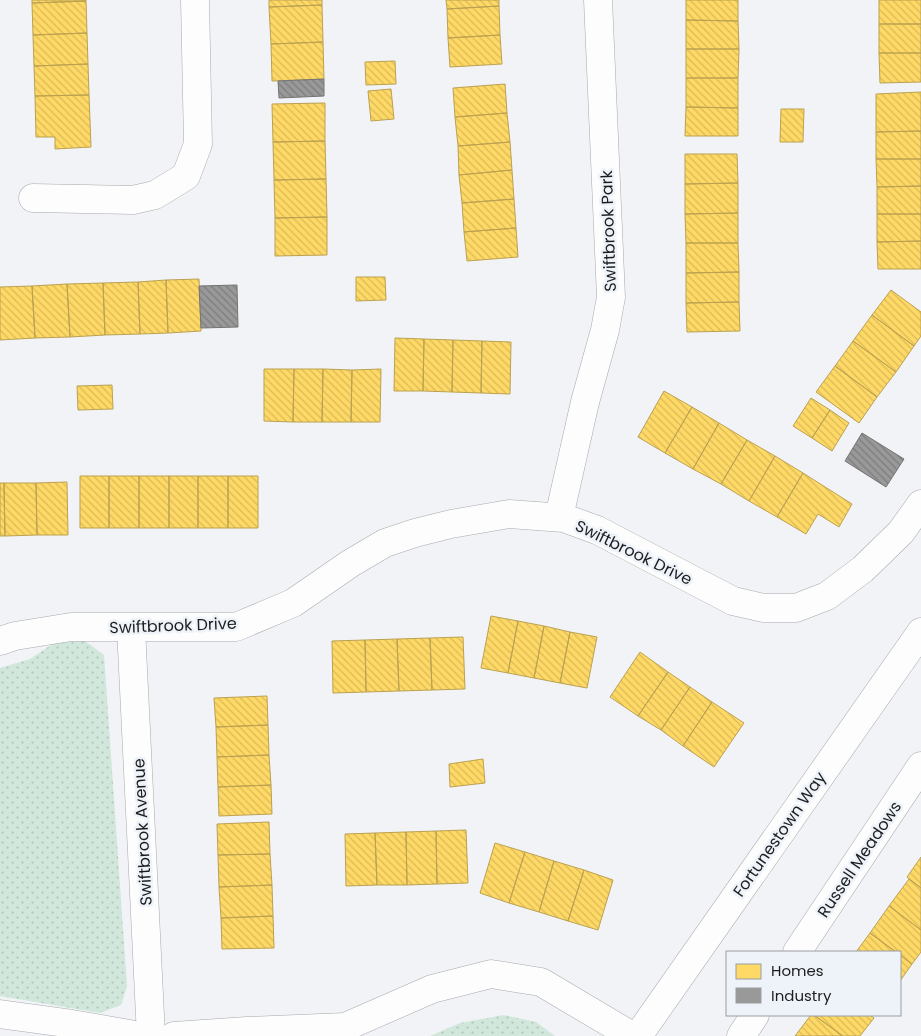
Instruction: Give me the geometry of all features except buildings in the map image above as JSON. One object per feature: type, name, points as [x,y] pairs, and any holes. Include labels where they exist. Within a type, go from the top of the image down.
[{"type":"street","points":[[33,198],[132,200],[154,195],[186,176],[198,144],[195,0]]},
{"type":"street","name":"Swiftbrook Park","points":[[559,517],[585,402],[605,330],[611,298],[598,0]]},
{"type":"street","name":"Swiftbrook Drive","points":[[0,641],[15,636],[71,627],[236,627],[292,603],[351,563],[392,540],[464,522],[509,514],[559,517],[601,533],[733,601],[764,608],[796,608],[827,596],[863,569],[901,532],[921,504]]},
{"type":"street","name":"Swiftbrook Avenue","points":[[131,628],[151,1036]]},
{"type":"street","name":"Fortunestown Way","points":[[638,1036],[921,632]]},
{"type":"street","name":"Russell Meadows","points":[[798,951],[921,766]]},
{"type":"street","points":[[174,1036],[247,1030],[346,1032],[432,989],[491,974],[541,982],[632,1036]]},
{"type":"street","points":[[0,1014],[141,1036]]},
{"type":"street","points":[[741,1036],[754,1016]]},
{"type":"green space","points":[[85,641],[104,655],[127,986],[121,1005],[100,1013],[0,996],[0,668],[30,659],[54,643]]},
{"type":"green space","points":[[504,1015],[536,1022],[555,1036],[430,1036],[460,1023]]}]
